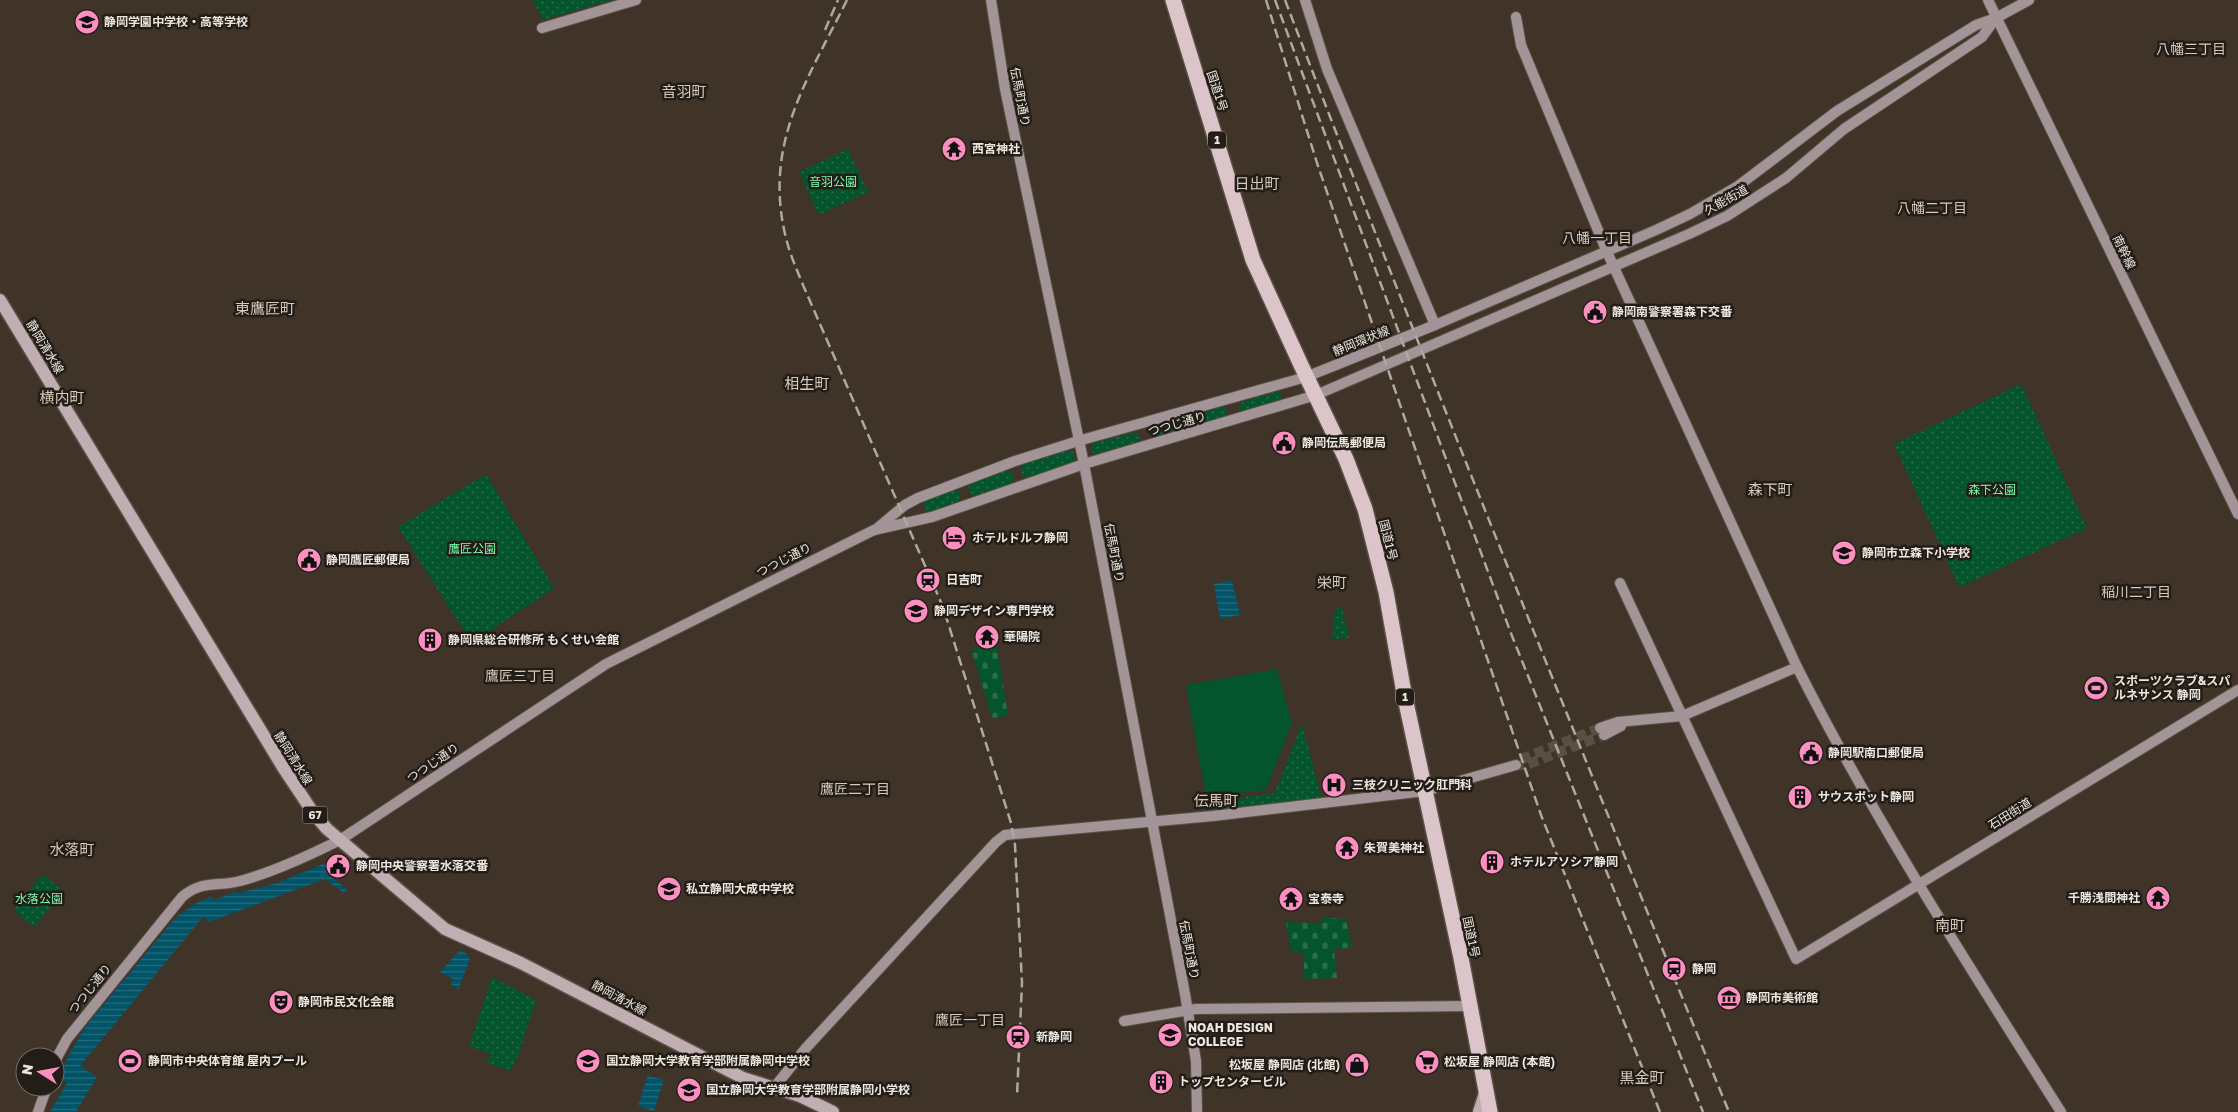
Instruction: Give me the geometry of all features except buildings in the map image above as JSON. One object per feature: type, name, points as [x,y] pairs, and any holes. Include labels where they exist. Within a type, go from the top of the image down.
[{"type":"highway","name":"国道1号","points":[[1172,0],[1254,260],[1306,377],[1346,458],[1365,509],[1386,592],[1490,1112]]},
{"type":"main road","name":"静岡清水線","points":[[0,300],[288,776],[314,814],[340,840],[445,929],[521,963],[743,1078],[800,1096],[834,1112]]},
{"type":"main road","points":[[1479,1112],[1485,1092]]},
{"type":"street","points":[[542,28],[636,0]]},
{"type":"street","name":"伝馬町通り","points":[[991,0],[1005,88],[1084,464],[1129,699],[1150,821],[1188,1010],[1198,1077],[1197,1112]]},
{"type":"street","points":[[1306,0],[1327,69],[1430,327]]},
{"type":"street","name":"南幹線","points":[[1988,0],[2238,514]]},
{"type":"street","name":"久能街道","points":[[1430,327],[1607,252],[1690,214],[1738,186],[1837,111],[1976,25],[1996,18],[2029,0]]},
{"type":"street","points":[[1516,17],[1522,45],[1613,266],[1797,667],[1831,735],[1870,803],[2061,1112]]},
{"type":"street","name":"久能街道","points":[[1316,395],[1689,234],[1719,219],[1786,178],[1844,129],[1982,37],[1996,18]]},
{"type":"street","name":"静岡環状線","points":[[1306,377],[1430,327]]},
{"type":"street","name":"つつじ通り","points":[[63,1047],[95,1002],[189,890],[200,886],[241,881],[303,858],[340,840],[606,664],[874,530],[905,504],[918,498],[1015,461],[1078,441],[1306,377]]},
{"type":"street","name":"つつじ通り","points":[[874,530],[932,517],[1084,464],[1316,395]]},
{"type":"street","points":[[1620,583],[1682,716]]},
{"type":"street","points":[[1602,731],[1631,722],[1682,716],[1797,667]]},
{"type":"street","name":"石田街道","points":[[1682,716],[1796,959],[2238,690]]},
{"type":"street","points":[[773,1089],[806,1048],[1000,838],[1005,835],[1323,804],[1425,791],[1516,765]]},
{"type":"street","points":[[1124,1021],[1188,1010],[1470,1006]]},
{"type":"street","points":[[38,1112],[43,1097]]},
{"type":"green space","points":[[533,0],[612,0],[543,20]]},
{"type":"green space","name":"音羽公園","points":[[848,149],[868,192],[819,215],[799,172]]},
{"type":"green space","name":"森下公園","points":[[2021,384],[2087,528],[1959,587],[1894,444]]},
{"type":"green space","points":[[1278,391],[1282,396],[1281,401],[1243,413],[1239,410],[1239,405],[1243,402]]},
{"type":"green space","points":[[1222,406],[1226,407],[1227,416],[1153,438],[1150,430],[1153,426]]},
{"type":"green space","points":[[1138,433],[1141,442],[1096,456],[1091,451],[1091,446],[1094,443]]},
{"type":"green space","points":[[1065,450],[1072,451],[1075,458],[1072,463],[1029,477],[1023,476],[1021,469],[1024,463]]},
{"type":"green space","points":[[1006,469],[1013,474],[1011,483],[975,496],[970,494],[968,488],[970,483]]},
{"type":"green space","name":"鷹匠公園","points":[[486,474],[554,588],[472,643],[398,527]]},
{"type":"green space","points":[[956,489],[961,495],[959,502],[931,512],[925,510],[923,504],[926,499]]},
{"type":"green space","points":[[1342,607],[1349,638],[1332,639],[1335,609]]},
{"type":"green space","points":[[997,646],[1008,716],[992,718],[971,649]]},
{"type":"green space","points":[[1277,669],[1292,723],[1266,790],[1206,797],[1186,685]]},
{"type":"green space","points":[[1302,723],[1323,804],[1206,813],[1205,802],[1275,793]]},
{"type":"green space","name":"水落公園","points":[[41,876],[45,876],[63,891],[34,927],[15,912],[15,908]]},
{"type":"green space","points":[[1322,917],[1346,919],[1352,948],[1334,949],[1337,978],[1304,979],[1304,956],[1300,952],[1291,952],[1286,922],[1321,923]]},
{"type":"green space","points":[[492,977],[536,1000],[519,1054],[510,1071],[487,1063],[490,1054],[469,1046]]},
{"type":"water","points":[[1232,580],[1240,615],[1220,619],[1214,584]]},
{"type":"water","points":[[326,863],[330,867],[326,873],[347,889],[344,893],[325,879],[209,922],[203,917],[80,1066],[97,1077],[76,1112],[50,1112],[59,1097],[65,1097],[67,1083],[65,1081],[65,1064],[83,1031],[176,917],[198,902],[211,897],[214,900],[235,892],[239,893],[277,883]]},
{"type":"water","points":[[460,950],[467,954],[470,959],[458,990],[451,984],[453,979],[440,972]]},
{"type":"water","points":[[648,1075],[664,1080],[654,1111],[638,1106]]},
{"type":"tunnel","points":[[1600,728],[1524,758],[1516,765],[1526,765],[1604,735]]},
{"type":"railway","points":[[825,30],[838,0]]},
{"type":"railway","points":[[847,0],[805,84],[785,140],[780,170],[780,201],[785,234],[803,285],[943,607],[1011,823],[1015,845],[1022,983],[1017,1096]]},
{"type":"railway","points":[[1266,0],[1317,163],[1541,815],[1660,1112]]},
{"type":"railway","points":[[1275,0],[1512,636],[1703,1112]]},
{"type":"railway","points":[[1285,0],[1393,279],[1729,1112]]},
{"type":"place","name":"静岡学園中学校・高等学校","points":[[87,22]]},
{"type":"place","name":"西宮神社","points":[[954,149]]},
{"type":"place","name":"静岡南警察署森下交番","points":[[1595,312]]},
{"type":"place","name":"静岡伝馬郵便局","points":[[1284,443]]},
{"type":"place","name":"ホテルドルフ静岡","points":[[954,538]]},
{"type":"place","name":"静岡市立森下小学校","points":[[1844,553]]},
{"type":"place","name":"静岡鷹匠郵便局","points":[[309,560]]},
{"type":"place","name":"日吉町","points":[[928,580]]},
{"type":"place","name":"静岡デザイン専門学校","points":[[916,611]]},
{"type":"place","name":"華陽院","points":[[987,637]]},
{"type":"place","name":"静岡県総合研修所 もくせい会館","points":[[430,640]]},
{"type":"place","name":"スポーツクラブ&スパ ルネサンス 静岡","points":[[2096,688]]},
{"type":"place","name":"静岡駅南口郵便局","points":[[1811,753]]},
{"type":"place","name":"三枝クリニック肛門科","points":[[1334,785]]},
{"type":"place","name":"サウスポット静岡","points":[[1800,797]]},
{"type":"place","name":"朱賀美神社","points":[[1347,848]]},
{"type":"place","name":"ホテルアソシア静岡","points":[[1492,862]]},
{"type":"place","name":"静岡中央警察署水落交番","points":[[338,866]]},
{"type":"place","name":"私立静岡大成中学校","points":[[669,889]]},
{"type":"place","name":"千勝浅間神社","points":[[2158,898]]},
{"type":"place","name":"宝泰寺","points":[[1291,899]]},
{"type":"place","name":"静岡","points":[[1674,969]]},
{"type":"place","name":"静岡市美術館","points":[[1729,998]]},
{"type":"place","name":"静岡市民文化会館","points":[[281,1002]]},
{"type":"place","name":"NOAH DESIGN COLLEGE","points":[[1170,1035]]},
{"type":"place","name":"新静岡","points":[[1018,1037]]},
{"type":"place","name":"静岡市中央体育館 屋内プール","points":[[130,1061]]},
{"type":"place","name":"国立静岡大学教育学部附属静岡中学校","points":[[588,1061]]},
{"type":"place","name":"松坂屋 静岡店 (本館)","points":[[1427,1062]]},
{"type":"place","name":"松坂屋 静岡店 (北館)","points":[[1357,1065]]},
{"type":"place","name":"トップセンタービル","points":[[1161,1082]]},
{"type":"place","name":"国立静岡大学教育学部附属静岡小学校","points":[[689,1090]]},
{"type":"district","name":"八幡三丁目","points":[[2191,49]]},
{"type":"district","name":"音羽町","points":[[684,92]]},
{"type":"district","name":"日出町","points":[[1257,184]]},
{"type":"district","name":"八幡二丁目","points":[[1932,208]]},
{"type":"district","name":"八幡一丁目","points":[[1597,238]]},
{"type":"district","name":"東鷹匠町","points":[[265,309]]},
{"type":"district","name":"相生町","points":[[807,384]]},
{"type":"district","name":"横内町","points":[[62,398]]},
{"type":"district","name":"森下町","points":[[1770,490]]},
{"type":"district","name":"栄町","points":[[1332,583]]},
{"type":"district","name":"稲川二丁目","points":[[2136,592]]},
{"type":"district","name":"鷹匠三丁目","points":[[520,676]]},
{"type":"district","name":"鷹匠二丁目","points":[[855,789]]},
{"type":"district","name":"伝馬町","points":[[1216,801]]},
{"type":"district","name":"水落町","points":[[72,850]]},
{"type":"district","name":"南町","points":[[1950,926]]},
{"type":"district","name":"鷹匠一丁目","points":[[970,1020]]},
{"type":"district","name":"黒金町","points":[[1642,1078]]}]
